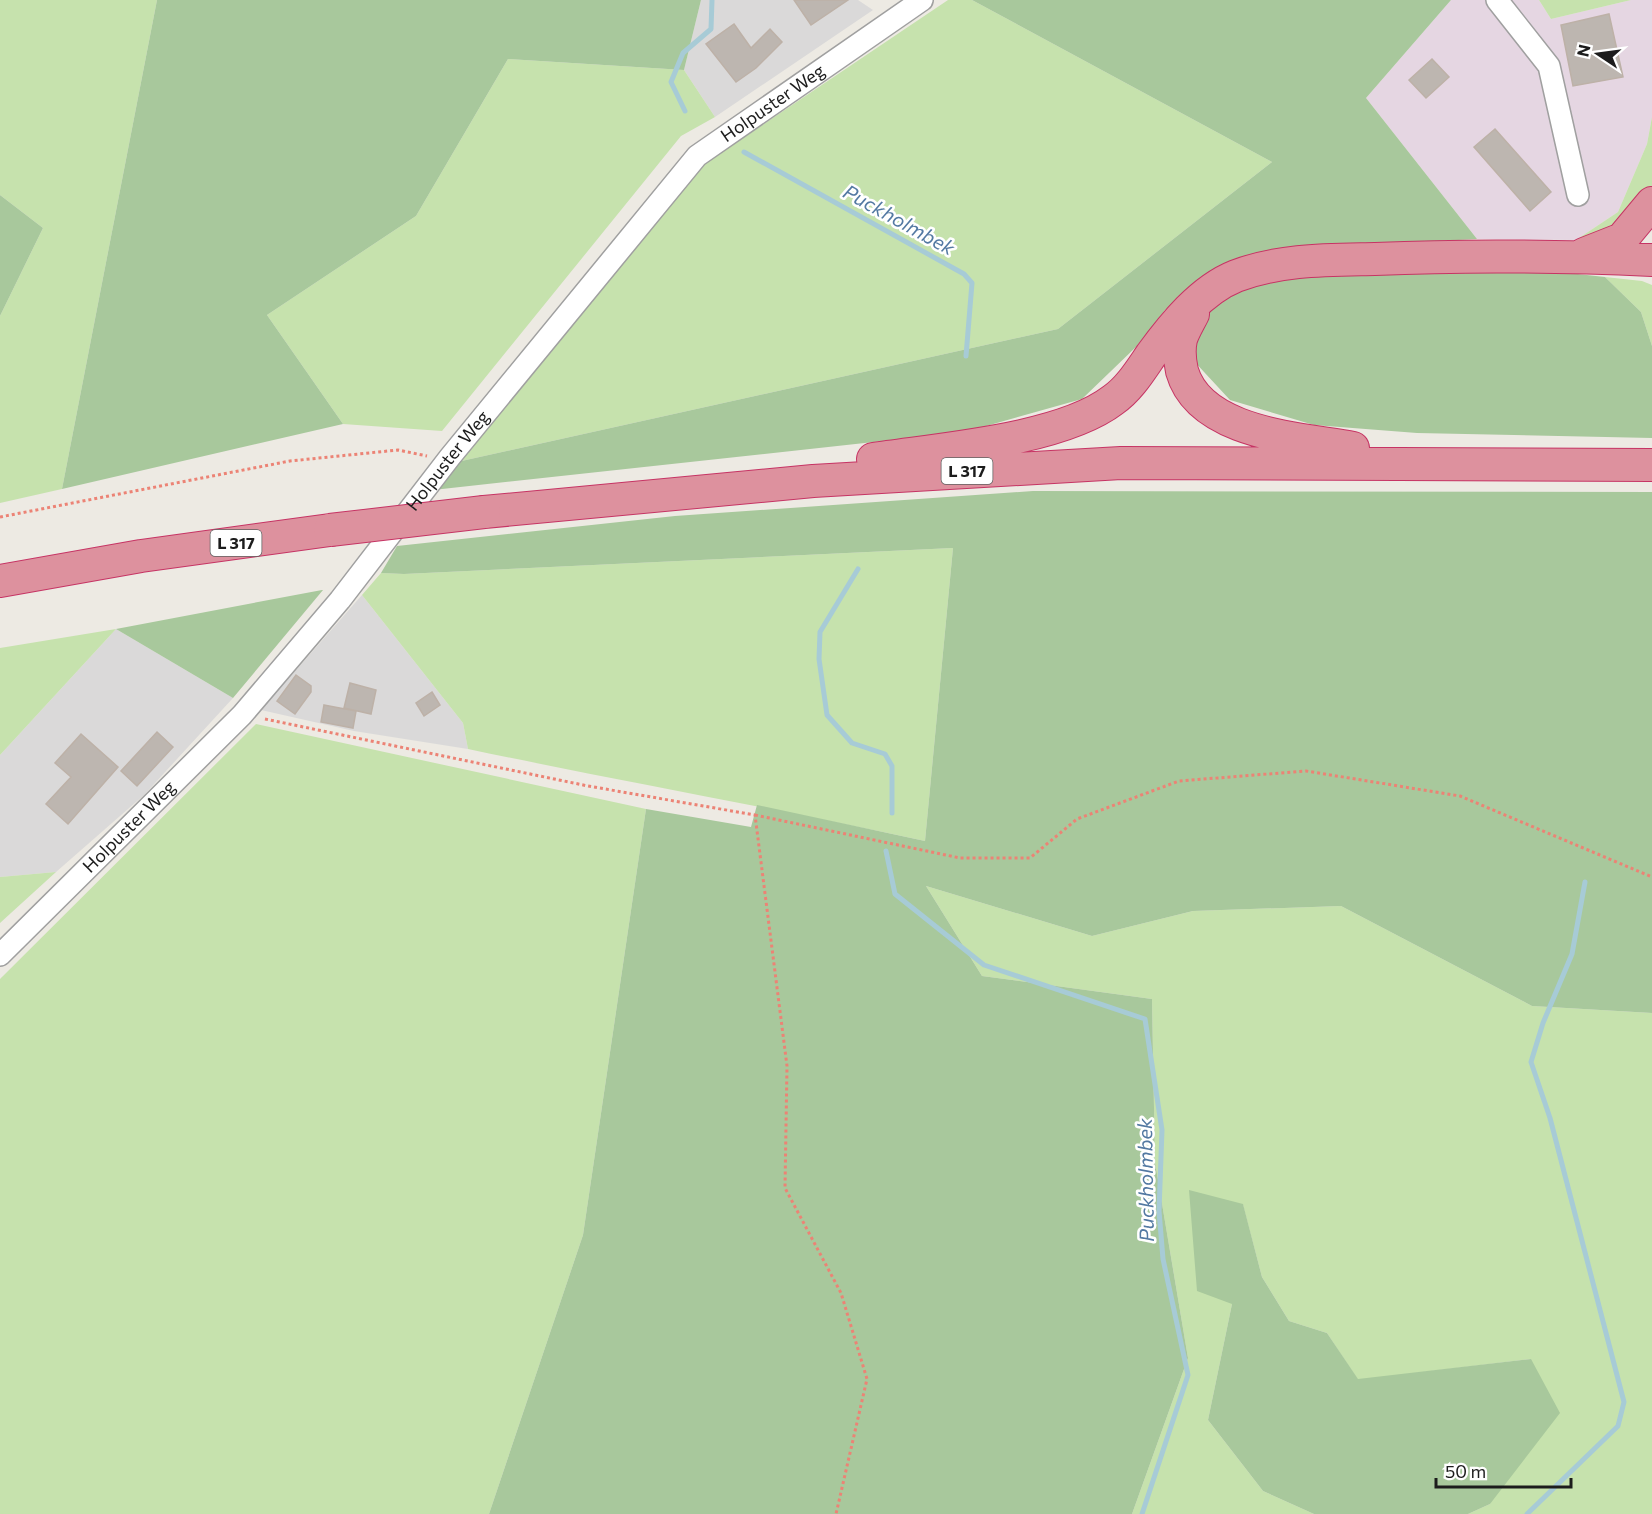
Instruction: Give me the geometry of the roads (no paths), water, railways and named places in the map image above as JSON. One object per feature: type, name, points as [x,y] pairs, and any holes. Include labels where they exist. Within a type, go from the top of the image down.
[{"type":"highway","points":[[1575,257],[1622,239],[1652,203]]},
{"type":"highway","points":[[813,481],[863,460],[982,443],[1043,430],[1090,414],[1114,400],[1134,379],[1169,331],[1200,299],[1234,277],[1293,262],[1431,256],[1652,260]]},
{"type":"highway","points":[[1200,299],[1180,341],[1180,365],[1187,386],[1207,407],[1222,417],[1251,429],[1430,462],[1649,465]]},
{"type":"highway","name":"L 317","points":[[0,581],[141,556],[330,530],[484,512],[813,481],[1121,463],[1430,462]]},
{"type":"street","name":"Holpuster Weg","points":[[0,955],[242,715],[340,600],[450,457],[697,156],[922,0]]},
{"type":"street","points":[[1497,0],[1549,66],[1578,195]]},
{"type":"waterway","name":"Puckholmbek","points":[[685,111],[671,82],[683,53],[711,29],[712,0]]},
{"type":"waterway","name":"Puckholmbek","points":[[744,152],[964,274],[972,283],[966,356]]},
{"type":"waterway","name":"Puckholmbek","points":[[858,569],[820,632],[819,659],[827,715],[852,743],[885,754],[892,766],[892,813]]},
{"type":"waterway","name":"Puckholmbek","points":[[886,851],[895,894],[984,965],[1145,1019],[1162,1130],[1159,1211],[1163,1259],[1188,1375],[1142,1514]]},
{"type":"waterway","name":"Puckholmbek","points":[[1527,1514],[1618,1426],[1624,1402],[1550,1118],[1531,1062],[1543,1023],[1572,954],[1585,882]]}]
